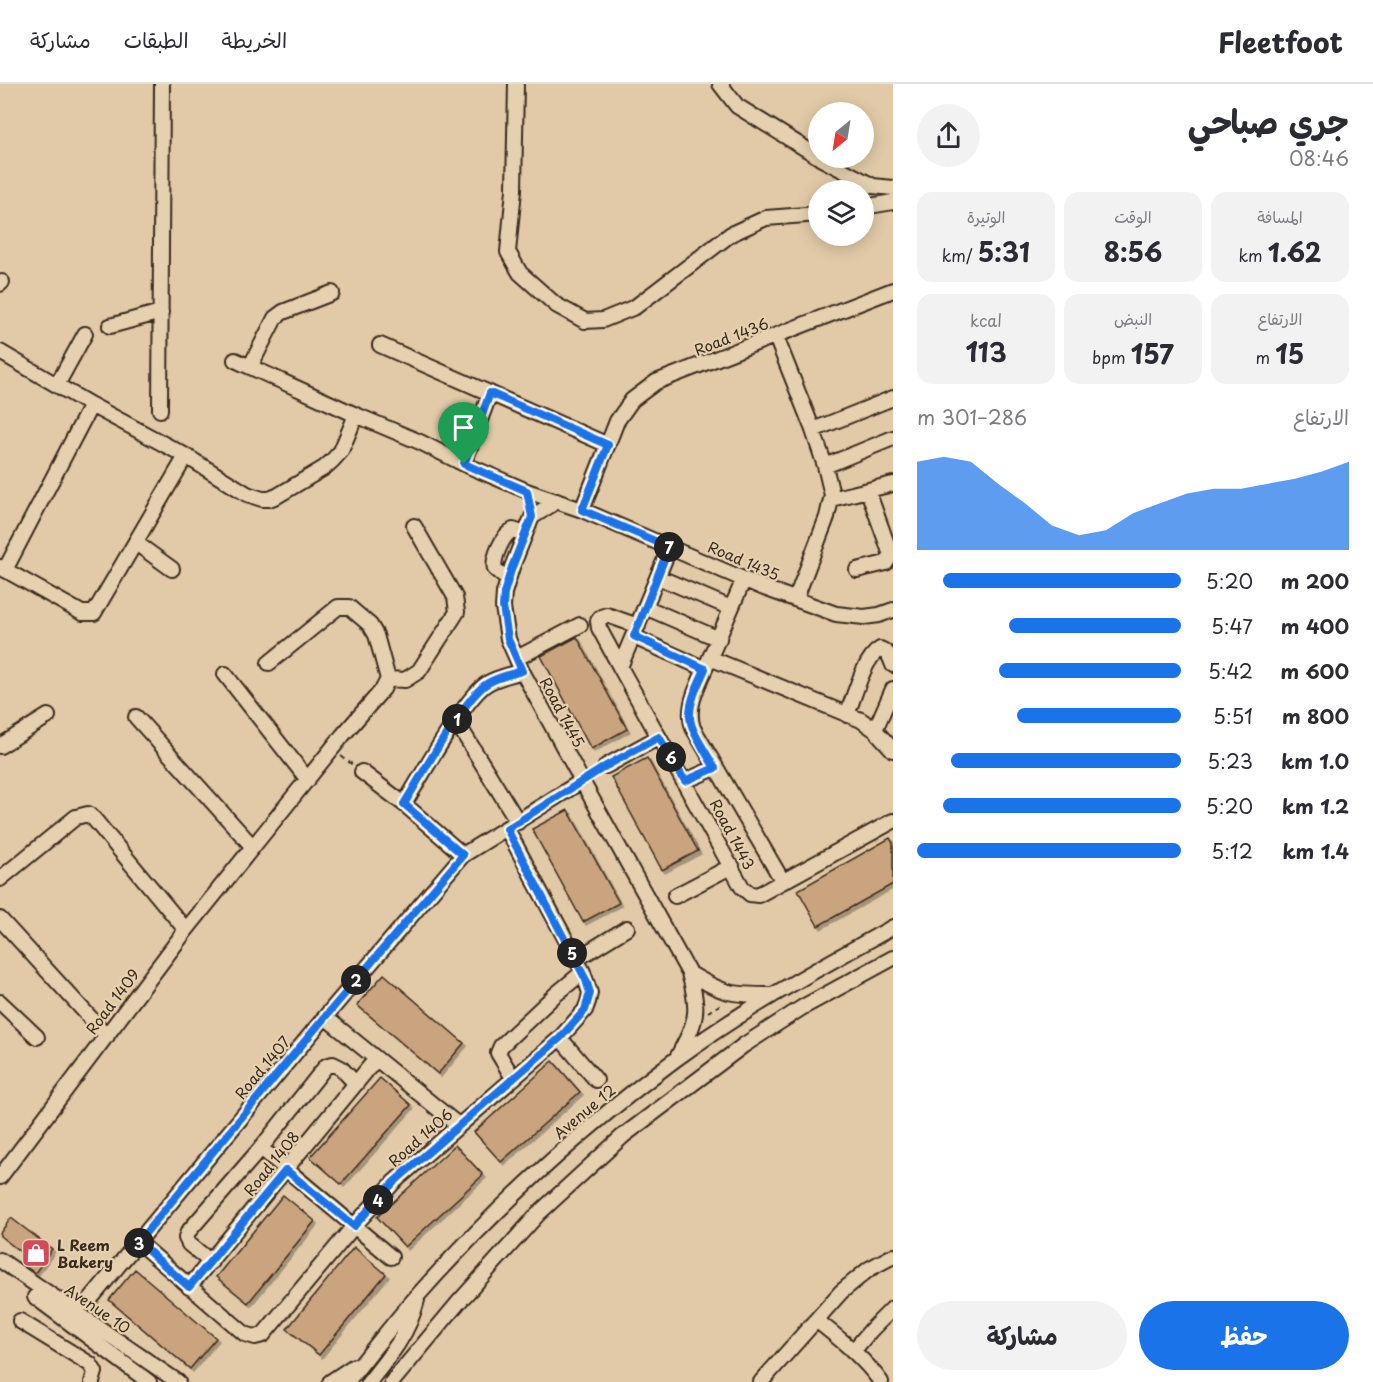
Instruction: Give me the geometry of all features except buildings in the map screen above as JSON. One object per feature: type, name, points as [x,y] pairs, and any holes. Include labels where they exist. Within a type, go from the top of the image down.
[{"type":"street","points":[[160,410],[162,84]]},
{"type":"street","points":[[516,84],[514,190],[508,252],[520,273],[556,304],[585,321],[603,320],[635,307],[731,234],[766,218],[808,215]]},
{"type":"street","points":[[720,84],[737,106],[808,150]]},
{"type":"street","points":[[840,168],[873,186],[893,188]]},
{"type":"street","points":[[874,205],[893,202]]},
{"type":"street","name":"Road 1436","points":[[582,510],[617,421],[632,400],[656,382],[893,290]]},
{"type":"street","points":[[250,367],[275,318],[283,312],[332,293]]},
{"type":"street","points":[[111,326],[160,312]]},
{"type":"street","points":[[57,385],[85,334]]},
{"type":"street","points":[[776,337],[813,430],[832,495],[827,517],[796,598]]},
{"type":"street","points":[[380,345],[608,445]]},
{"type":"street","points":[[1,356],[186,456],[247,494],[269,499],[324,468],[341,451],[356,415]]},
{"type":"street","name":"Road 1435","points":[[235,360],[527,491],[582,510],[744,579],[836,614],[879,615],[893,610]]},
{"type":"street","points":[[464,464],[490,393]]},
{"type":"street","points":[[813,430],[893,398]]},
{"type":"street","points":[[91,405],[3,569],[82,613],[90,614],[97,610],[186,456]]},
{"type":"street","points":[[825,466],[893,438]]},
{"type":"street","points":[[831,499],[893,483]]},
{"type":"street","points":[[527,491],[532,517],[557,501]]},
{"type":"street","points":[[858,570],[886,563],[891,555],[868,491]]},
{"type":"street","name":"Road 1445","points":[[532,517],[508,580],[503,607],[508,639],[582,781],[689,973],[696,996],[695,1020],[678,1058]]},
{"type":"street","points":[[269,663],[338,607],[349,607],[362,616],[376,635],[388,679],[405,680],[419,671],[457,612],[454,597],[414,526]]},
{"type":"street","points":[[136,543],[172,569]]},
{"type":"street","points":[[620,667],[669,547]]},
{"type":"street","points":[[658,577],[731,608]]},
{"type":"street","points":[[744,579],[693,698],[689,717],[715,768],[782,880]]},
{"type":"street","points":[[645,607],[719,639]]},
{"type":"street","name":"Road 1443","points":[[636,631],[607,615],[601,616],[598,621],[620,667],[742,887],[750,894],[758,895],[893,821]]},
{"type":"street","points":[[404,804],[470,700],[488,682],[580,625]]},
{"type":"street","points":[[636,631],[707,663],[861,720],[875,730],[893,750]]},
{"type":"street","points":[[847,714],[874,652],[880,649],[885,651],[890,655],[893,664]]},
{"type":"street","points":[[225,674],[308,780]]},
{"type":"street","name":"Road 1409","points":[[0,1178],[186,930],[366,706],[383,689],[388,679]]},
{"type":"street","points":[[875,730],[893,689]]},
{"type":"street","points":[[0,746],[48,716]]},
{"type":"street","points":[[136,717],[253,847]]},
{"type":"street","points":[[456,721],[512,825]]},
{"type":"street","points":[[606,766],[659,737]]},
{"type":"street","points":[[685,781],[715,768]]},
{"type":"street","points":[[362,772],[404,804],[463,855]]},
{"type":"street","name":"Road 1407","points":[[88,1302],[463,855],[582,781]]},
{"type":"street","points":[[0,879],[76,817],[84,813],[88,814],[186,930]]},
{"type":"street","name":"Road 1406","points":[[138,1242],[245,1334],[255,1337],[262,1335],[394,1182],[560,1038],[585,1010],[590,993],[583,972],[575,960],[512,825]]},
{"type":"street","points":[[675,896],[732,866]]},
{"type":"street","points":[[0,919],[107,1036]]},
{"type":"street","name":"Avenue 12","points":[[347,1382],[418,1295],[468,1241],[527,1183],[616,1106],[678,1058],[771,995],[893,927]]},
{"type":"street","points":[[575,960],[627,928]]},
{"type":"street","points":[[392,1382],[539,1212],[623,1136],[744,1045],[803,1007],[893,957]]},
{"type":"street","points":[[513,1078],[498,1053],[501,1046],[583,972]]},
{"type":"street","points":[[689,973],[715,988],[736,994],[771,995]]},
{"type":"street","points":[[0,1002],[37,1037]]},
{"type":"street","points":[[325,1017],[458,1125]]},
{"type":"street","points":[[560,1038],[596,1080]]},
{"type":"street","name":"Road 1408","points":[[189,1287],[376,1059]]},
{"type":"street","points":[[211,1262],[189,1244],[186,1238],[188,1232],[261,1148],[326,1066],[333,1064],[341,1068],[356,1084]]},
{"type":"street","points":[[261,1148],[391,1257]]},
{"type":"street","points":[[761,1382],[841,1292],[869,1269],[893,1256]]},
{"type":"street","name":"Avenue 10","points":[[0,1260],[65,1307],[178,1382]]},
{"type":"street","name":"Avenue 10","points":[[0,1270],[149,1382]]},
{"type":"street","points":[[369,1382],[401,1342],[418,1295]]},
{"type":"street","points":[[65,1307],[76,1307],[88,1302],[93,1320],[103,1333]]},
{"type":"street","points":[[854,1350],[893,1308]]},
{"type":"street","points":[[816,1320],[854,1350],[870,1366],[881,1382]]},
{"type":"street","points":[[20,1321],[90,1364],[95,1372],[92,1382]]},
{"type":"street","points":[[330,1382],[366,1358]]},
{"type":"path","points":[[332,749],[362,772]]},
{"type":"path","points":[[695,1020],[736,994]]},
{"type":"place","name":"L Reem Bakery","points":[[36,1253]]},
{"type":"route","points":[[490,393],[608,445],[582,510],[669,547],[634,636],[705,669],[695,692],[689,717],[715,768],[685,781],[659,737],[606,766],[507,829],[586,980],[590,993],[585,1010],[560,1038],[394,1182],[354,1226],[286,1170],[189,1287],[138,1242],[463,855],[404,804],[470,700],[488,682],[522,671],[508,639],[503,607],[504,593],[512,567],[532,517],[527,491],[464,464],[490,393]]}]
